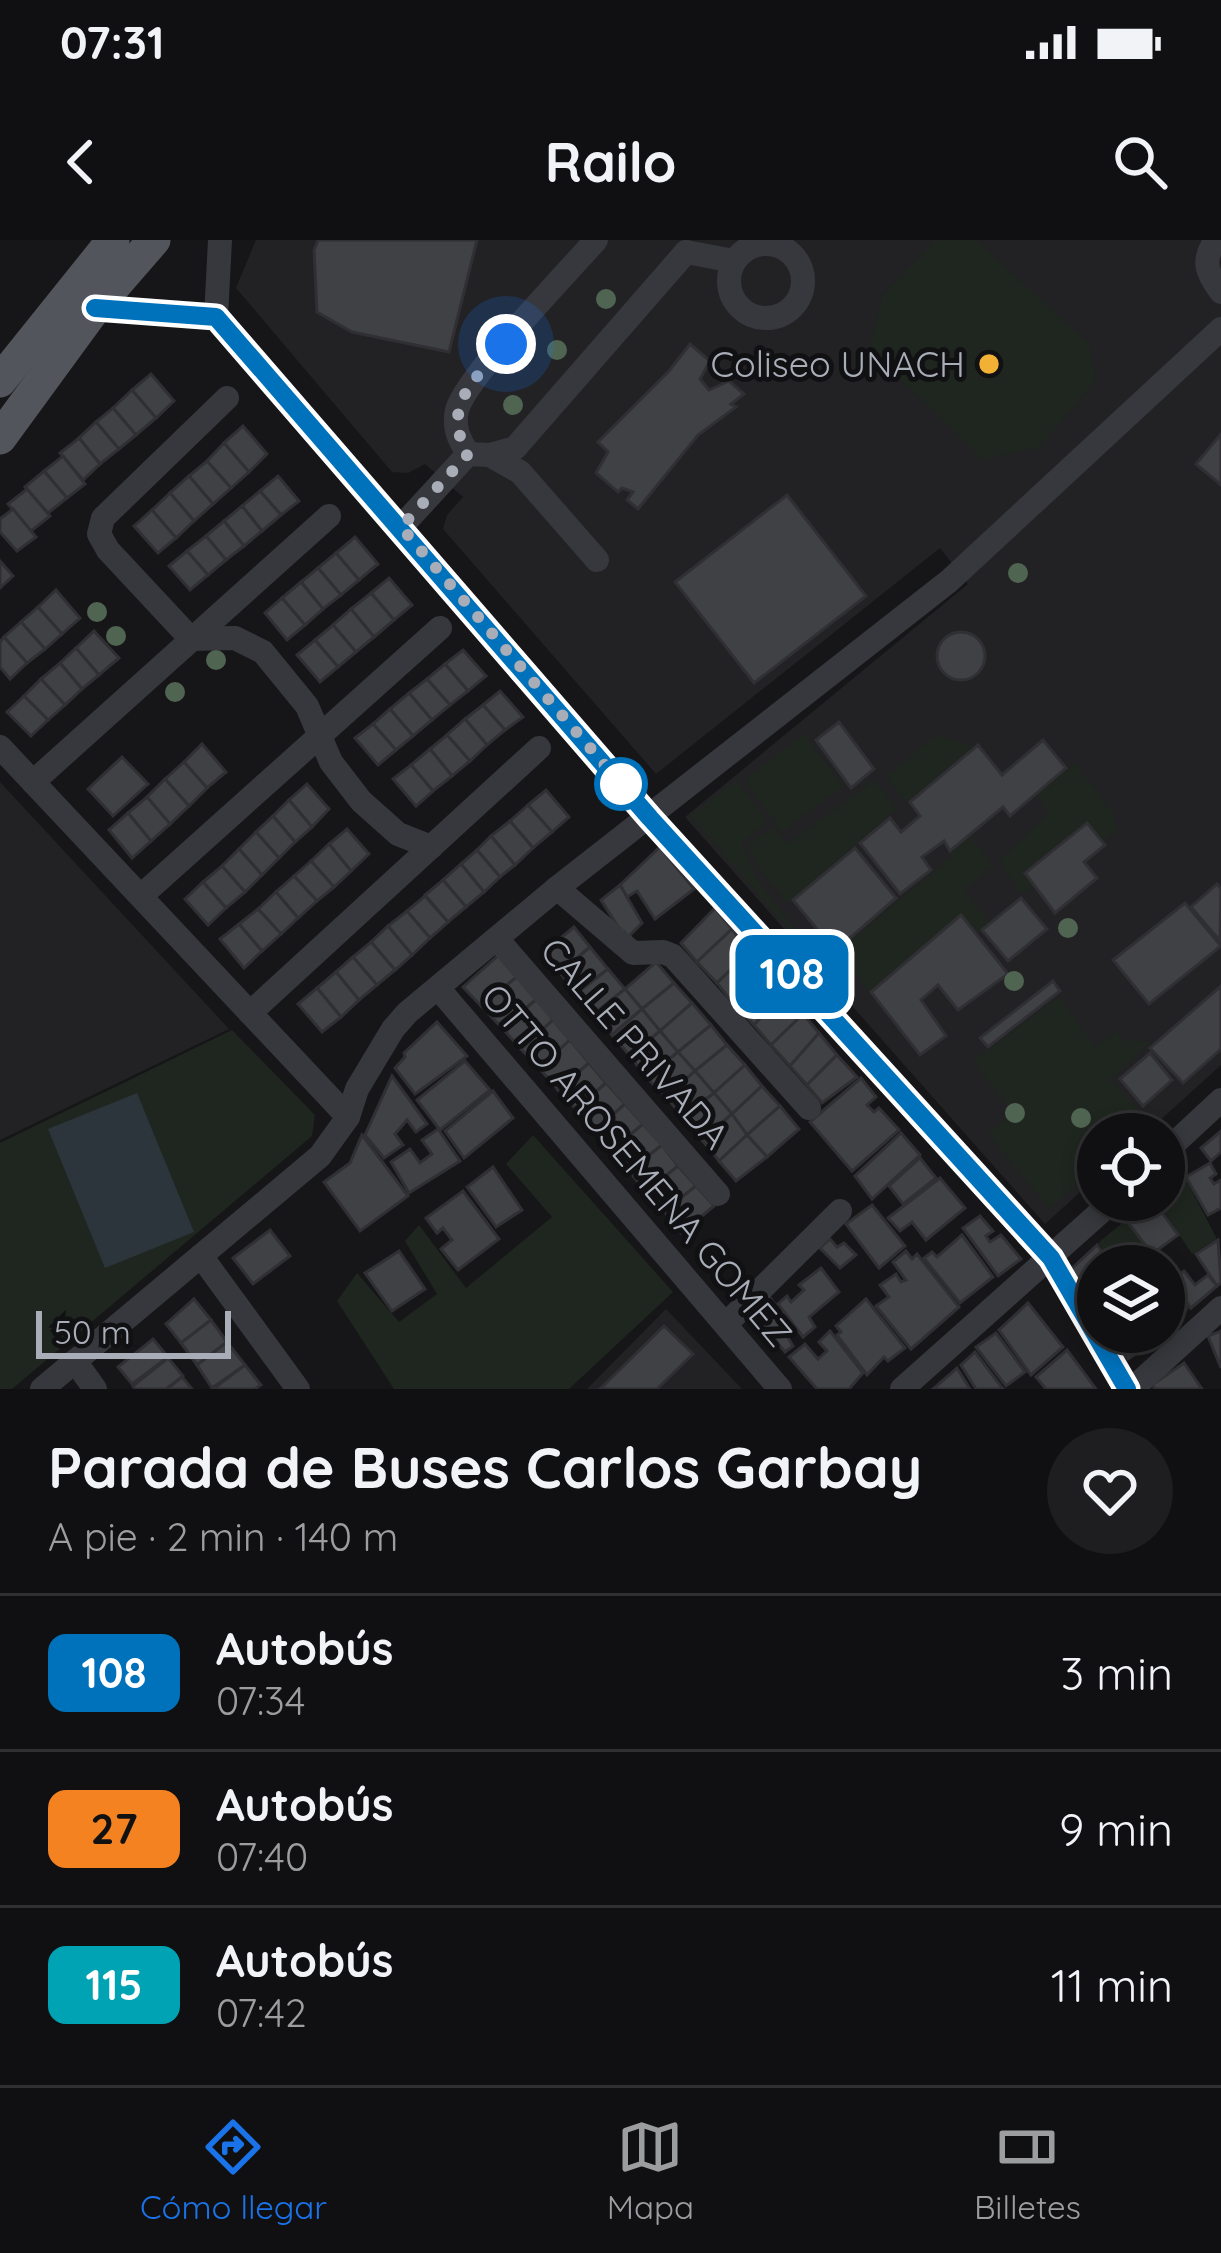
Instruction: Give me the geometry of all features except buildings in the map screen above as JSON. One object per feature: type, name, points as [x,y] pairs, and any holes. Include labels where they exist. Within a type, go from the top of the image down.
[{"type":"main road","points":[[0,381],[113,240]]},
{"type":"main road","points":[[0,438],[95,308],[154,240]]},
{"type":"street","points":[[220,240],[216,317],[650,818],[1051,1258],[1130,1389],[1221,1308]]},
{"type":"street","points":[[596,240],[476,378],[458,407],[456,434],[479,454],[520,472],[596,560]]},
{"type":"street","points":[[1216,240],[1206,256],[1208,274],[1221,292]]},
{"type":"street","points":[[401,527],[479,454],[515,448],[685,246],[734,261]]},
{"type":"street","points":[[95,308],[216,317]]},
{"type":"street","points":[[42,1389],[320,1156],[348,1117],[357,1089],[393,1028],[557,888],[949,581],[1221,328]]},
{"type":"street","points":[[227,398],[103,518],[99,534],[108,550],[191,639],[236,638],[263,652],[307,706],[331,762],[361,801],[398,835],[431,847]]},
{"type":"street","points":[[33,782],[329,515]]},
{"type":"street","points":[[141,896],[440,628]]},
{"type":"street","points":[[0,747],[348,1117]]},
{"type":"street","points":[[250,1013],[539,748]]},
{"type":"street","points":[[557,888],[633,953],[673,956],[809,1108]]},
{"type":"street","name":"CALLE PRIVADA","points":[[497,939],[718,1195]]},
{"type":"street","name":"OTTO AROSEMENA GOMEZ","points":[[438,988],[780,1389]]},
{"type":"street","points":[[1185,1133],[1221,1100]]},
{"type":"street","points":[[726,1324],[840,1211]]},
{"type":"street","points":[[902,1389],[1091,1221]]},
{"type":"street","points":[[201,1256],[298,1389]]},
{"type":"street","points":[[75,1361],[95,1389]]},
{"type":"shaded area","points":[[256,240],[1221,240],[1221,1065],[1168,1113],[1077,1113],[1077,1195],[1045,1224],[685,817],[968,584],[940,548],[656,774],[443,529],[447,515],[463,497],[425,464],[408,473],[392,472],[236,288]]},
{"type":"shaded area","name":"Coliseo UNACH","points":[[936,240],[976,240],[1089,344],[1096,380],[1040,447],[983,460],[870,349],[883,295]]},
{"type":"shaded area","points":[[804,734],[843,786],[782,832],[745,780]]},
{"type":"shaded area","points":[[936,735],[973,746],[907,803],[887,776]]},
{"type":"shaded area","points":[[1075,764],[1113,812],[1117,828],[1104,841],[1087,821],[1023,872],[1033,886],[1022,894],[999,862],[1048,814],[1037,795]]},
{"type":"shaded area","points":[[736,780],[767,822],[741,844],[760,884],[866,1017],[690,816]]},
{"type":"shaded area","points":[[875,780],[897,809],[788,903],[761,871],[748,846],[773,827],[788,844]]},
{"type":"shaded area","points":[[0,782],[229,1029],[0,1140]]},
{"type":"shaded area","points":[[970,836],[992,864],[964,891],[989,923],[977,934],[961,915],[869,991],[837,952],[952,857],[950,852]]},
{"type":"shaded area","points":[[1059,997],[1096,1047],[1116,1031],[1124,1040],[1150,1042],[1111,1080],[1141,1113],[1077,1113],[1077,1185],[1049,1208],[988,1134],[1013,1113],[973,1061]]},
{"type":"shaded area","points":[[232,1030],[315,1115],[312,1136],[12,1389],[0,1389],[0,1143]]},
{"type":"shaded area","points":[[137,1093],[194,1232],[105,1268],[48,1129]]},
{"type":"shaded area","points":[[533,1135],[673,1292],[569,1389],[394,1389],[337,1301],[357,1273],[399,1322],[437,1294],[405,1241],[419,1225],[466,1288],[552,1217],[506,1164]]},
{"type":"shaded area","points":[[1185,1178],[1217,1239],[1192,1254],[1170,1221],[1185,1221]]},
{"type":"shaded area","points":[[1127,1221],[1144,1245],[1099,1245]]},
{"type":"shaded area","points":[[666,1309],[742,1389],[587,1389]]},
{"type":"bus line","name":"108","points":[[95,308],[216,317],[650,818],[1051,1258],[1127,1389]]},
{"type":"place","name":"Coliseo UNACH","points":[[989,364]]},
{"type":"route","points":[[506,344],[458,407],[456,434],[468,454],[401,527],[621,784]]}]
